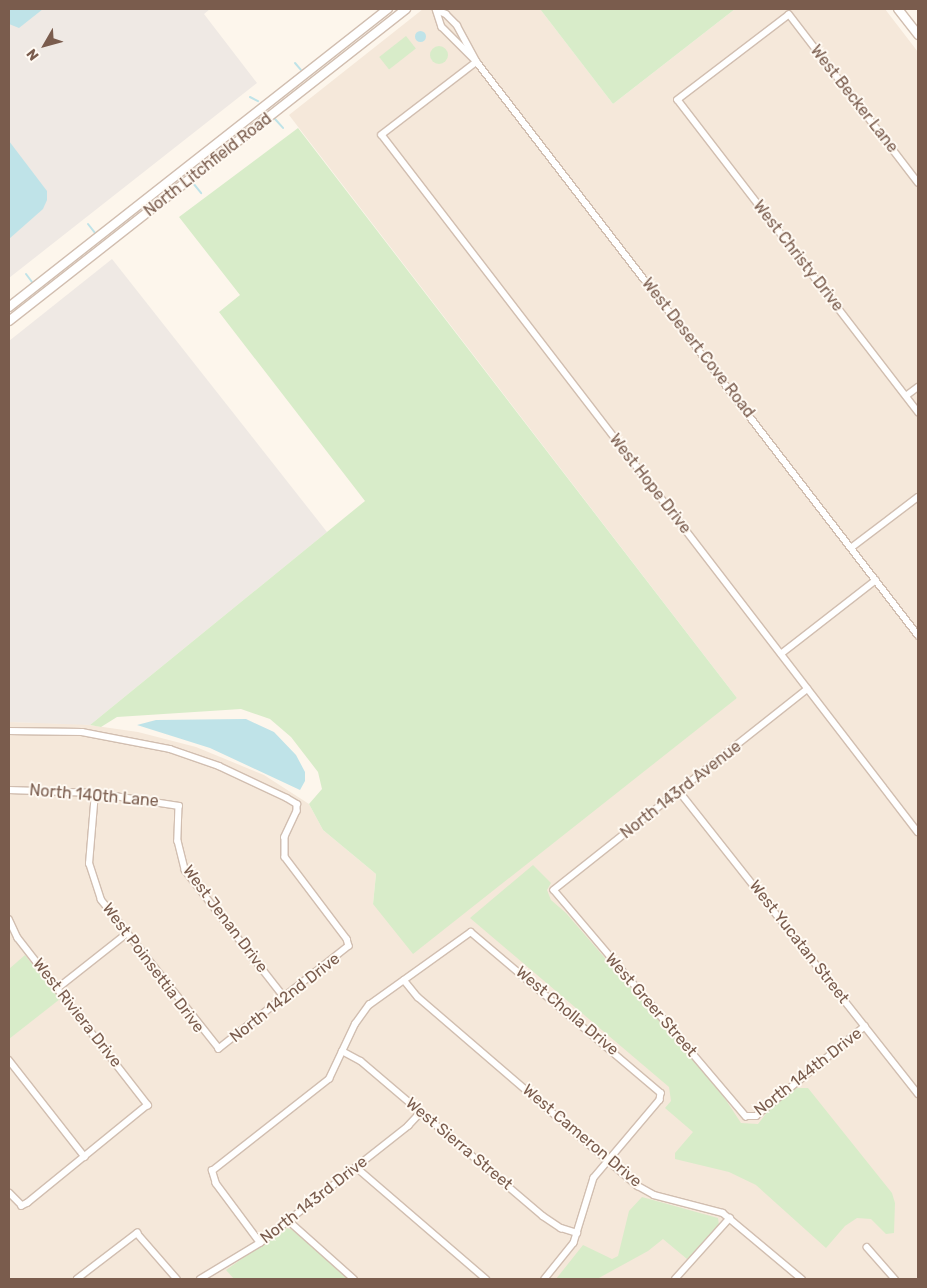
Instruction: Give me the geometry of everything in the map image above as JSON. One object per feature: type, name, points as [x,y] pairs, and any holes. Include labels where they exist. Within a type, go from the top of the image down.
[{"type":"main road","name":"North Litchfield Road","points":[[9,307],[388,9]]},
{"type":"main road","name":"North Litchfield Road","points":[[9,321],[406,9]]},
{"type":"main road","points":[[898,9],[918,35]]},
{"type":"main road","points":[[201,171],[206,161],[252,123],[256,112]]},
{"type":"main road","points":[[122,218],[129,227]]},
{"type":"street","name":"West Desert Cove Road","points":[[436,9],[446,14],[457,25],[477,62]]},
{"type":"street","name":"West Desert Cove Road","points":[[436,9],[442,27],[477,62],[918,635]]},
{"type":"street","name":"West Christy Drive","points":[[789,15],[678,100],[918,412]]},
{"type":"street","name":"West Becker Lane","points":[[789,15],[918,183]]},
{"type":"street","name":"West Hope Drive","points":[[477,62],[382,135],[918,832]]},
{"type":"street","points":[[906,396],[918,387]]},
{"type":"street","points":[[852,548],[918,497]]},
{"type":"street","points":[[780,654],[876,580]]},
{"type":"street","name":"North 143rd Avenue","points":[[554,890],[808,689]]},
{"type":"street","name":"North 142nd Drive","points":[[9,731],[82,732],[170,749],[242,775],[296,804],[297,811],[283,844],[285,857],[348,940],[349,946],[219,1049]]},
{"type":"street","name":"North 140th Lane","points":[[9,790],[96,793],[179,806]]},
{"type":"street","name":"West Yucatan Street","points":[[679,792],[918,1094]]},
{"type":"street","name":"West Poinsettia Drive","points":[[96,793],[89,839],[92,878],[101,900],[125,935],[219,1049]]},
{"type":"street","name":"West Jenan Drive","points":[[179,806],[178,847],[185,870],[285,998]]},
{"type":"street","name":"West Greer Street","points":[[554,890],[743,1114],[750,1118]]},
{"type":"street","name":"West Riviera Drive","points":[[9,919],[18,938],[148,1105],[86,1157]]},
{"type":"street","name":"West Cholla Drive","points":[[404,980],[471,932],[661,1092],[660,1100],[609,1160]]},
{"type":"street","points":[[58,988],[125,935]]},
{"type":"street","points":[[260,1243],[216,1184],[212,1171],[329,1079],[364,1011],[404,980]]},
{"type":"street","name":"West Cameron Drive","points":[[404,980],[418,997],[609,1160],[654,1195],[706,1207],[730,1218],[802,1279]]},
{"type":"street","name":"North 144th Drive","points":[[750,1118],[756,1116],[865,1026]]},
{"type":"street","name":"West Sierra Street","points":[[342,1051],[361,1061],[552,1223],[578,1233]]},
{"type":"street","points":[[9,1060],[86,1157],[22,1206],[9,1193]]},
{"type":"street","name":"North 143rd Drive","points":[[200,1279],[260,1243],[356,1167],[421,1112]]},
{"type":"street","points":[[545,1279],[569,1251],[578,1233],[591,1183],[609,1160]]},
{"type":"street","points":[[356,1167],[486,1279]]},
{"type":"street","points":[[679,1278],[730,1218]]},
{"type":"street","points":[[288,1221],[354,1279]]},
{"type":"street","points":[[77,1279],[137,1233],[142,1235],[177,1279]]},
{"type":"street","points":[[867,1247],[895,1279]]},
{"type":"shaded area","points":[[9,9],[210,9],[204,14],[257,83],[9,278]]},
{"type":"shaded area","points":[[423,9],[540,9],[613,104],[735,9],[885,9],[918,52],[918,1279],[9,1279],[9,722],[82,724],[138,732],[196,747],[264,775],[309,804],[323,830],[376,874],[373,904],[737,698],[289,115]]},
{"type":"shaded area","points":[[112,259],[327,532],[90,725],[9,722],[9,341]]},
{"type":"green space","points":[[540,9],[735,9],[613,104]]},
{"type":"green space","points":[[406,36],[416,49],[389,70],[379,57]]},
{"type":"green space","points":[[439,46],[445,49],[448,55],[445,61],[439,64],[433,61],[430,55],[433,49]]},
{"type":"green space","points":[[298,128],[737,698],[413,954],[373,904],[376,874],[323,830],[309,804],[322,789],[318,772],[291,737],[270,719],[241,709],[117,717],[101,727],[90,725],[365,501],[219,312],[240,295],[179,217]]},
{"type":"green space","points":[[533,865],[551,883],[547,890],[551,900],[566,913],[720,1091],[741,1123],[758,1124],[772,1106],[796,1088],[808,1088],[892,1193],[895,1203],[894,1233],[886,1234],[871,1219],[857,1218],[845,1226],[826,1248],[756,1185],[729,1172],[675,1159],[675,1153],[693,1132],[665,1108],[671,1101],[669,1087],[470,918]]},
{"type":"green space","points":[[25,955],[60,999],[9,1039],[9,969]]},
{"type":"green space","points":[[642,1197],[718,1218],[719,1225],[687,1259],[663,1239],[648,1251],[597,1279],[556,1279],[583,1245],[612,1259],[618,1256],[629,1211]]},
{"type":"green space","points":[[285,1228],[291,1229],[350,1279],[234,1279],[226,1270]]},
{"type":"water","points":[[9,9],[43,9],[19,28],[9,24]]},
{"type":"water","points":[[420,30],[426,36],[420,42],[414,36]]},
{"type":"water","points":[[9,141],[47,191],[47,200],[43,209],[9,239]]},
{"type":"water","points":[[246,719],[274,732],[296,755],[305,772],[305,781],[300,790],[210,748],[137,725],[156,720]]},
{"type":"waterway","points":[[295,63],[301,70]]},
{"type":"waterway","points":[[250,97],[258,101]]},
{"type":"waterway","points":[[275,119],[283,128]]},
{"type":"waterway","points":[[193,183],[201,193]]},
{"type":"waterway","points":[[88,224],[95,233]]},
{"type":"waterway","points":[[26,274],[32,282]]}]
